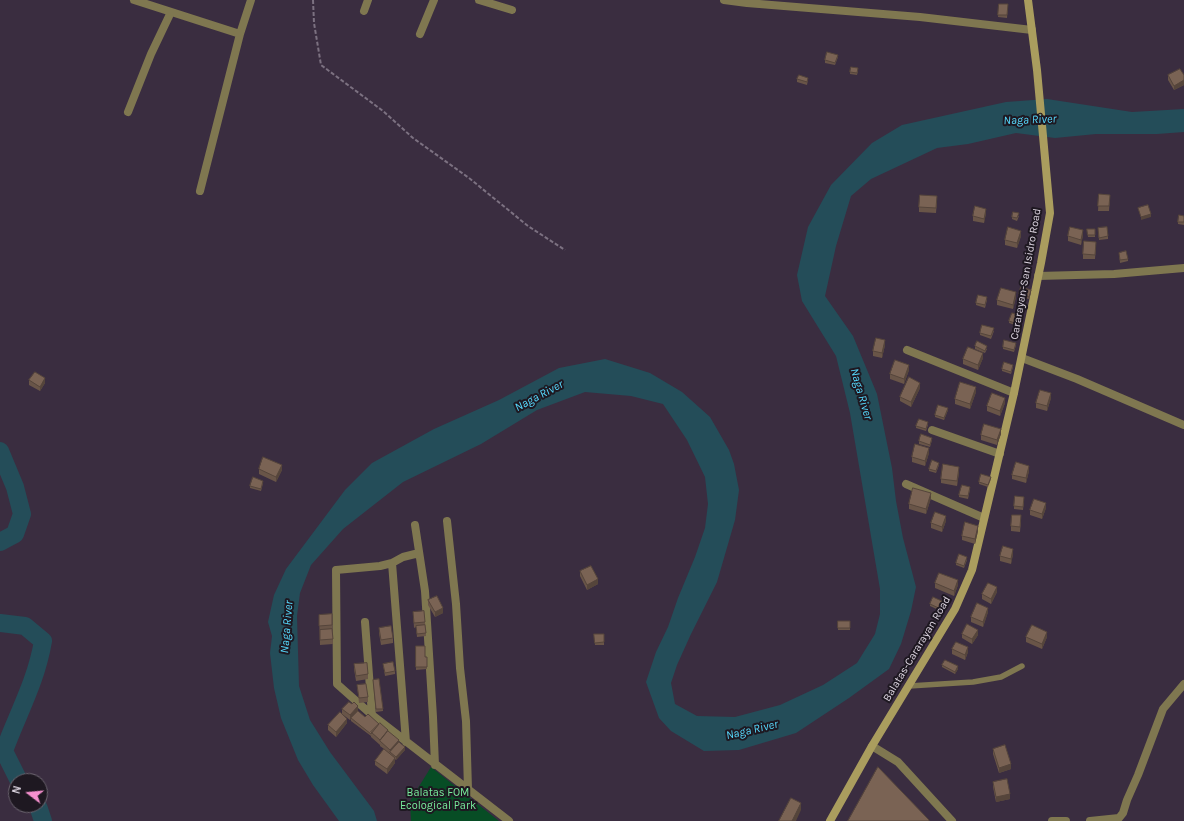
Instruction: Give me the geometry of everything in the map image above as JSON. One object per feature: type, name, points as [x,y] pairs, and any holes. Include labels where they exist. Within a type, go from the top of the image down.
[{"type":"main road","name":"Cararayan-San Isidro Road","points":[[1000,454],[1022,358],[1050,213],[1037,70],[1028,0]]},
{"type":"main road","name":"Balatas-Cararayan Road","points":[[830,821],[872,746],[955,609],[972,570],[1000,454]]},
{"type":"street","points":[[134,0],[240,34]]},
{"type":"street","points":[[200,191],[240,34],[251,0]]},
{"type":"street","points":[[364,11],[368,0]]},
{"type":"street","points":[[420,34],[434,0]]},
{"type":"street","points":[[479,0],[512,10]]},
{"type":"street","points":[[724,0],[920,17],[1032,30]]},
{"type":"street","points":[[128,112],[151,54],[171,12]]},
{"type":"street","points":[[1038,276],[1114,274],[1184,268]]},
{"type":"street","points":[[907,350],[1014,394]]},
{"type":"street","points":[[1022,358],[1077,379],[1184,425]]},
{"type":"street","points":[[932,430],[1000,454]]},
{"type":"street","points":[[906,484],[984,518]]},
{"type":"street","points":[[447,521],[466,721],[468,789]]},
{"type":"street","points":[[415,525],[425,591],[435,765]]},
{"type":"street","points":[[419,554],[403,557],[392,563],[380,566],[336,570],[337,684],[372,715],[509,821]]},
{"type":"street","points":[[392,563],[406,742]]},
{"type":"street","points":[[365,622],[372,715]]},
{"type":"street","points":[[1090,821],[1119,818],[1123,813],[1163,709],[1184,684]]},
{"type":"street","points":[[872,746],[898,762],[952,821]]},
{"type":"street","points":[[1052,821],[1066,821]]},
{"type":"lane","points":[[909,686],[1001,677],[1022,666]]},
{"type":"path","points":[[313,0],[314,23],[321,65],[383,111],[413,138],[469,178],[528,226],[565,250]]},
{"type":"green space","name":"Balatas FOM Ecological Park","points":[[431,767],[499,821],[411,821],[410,801]]},
{"type":"water","name":"Naga River","points":[[1047,99],[1132,112],[1184,109],[1184,132],[1157,134],[1096,134],[1055,138],[1016,133],[968,144],[937,148],[871,179],[851,196],[836,246],[825,296],[853,336],[877,394],[892,468],[903,538],[916,587],[911,611],[901,644],[889,669],[849,698],[796,733],[739,750],[704,751],[671,731],[659,718],[646,682],[656,652],[668,627],[705,528],[708,504],[705,477],[687,440],[663,404],[631,396],[585,392],[537,410],[481,444],[403,482],[343,529],[311,565],[300,593],[297,616],[299,686],[310,720],[330,752],[374,811],[377,821],[339,821],[313,785],[298,760],[281,718],[274,688],[270,653],[272,636],[268,622],[274,595],[286,569],[345,490],[372,463],[434,429],[499,400],[559,368],[605,359],[650,373],[682,392],[710,417],[729,450],[734,464],[739,490],[735,520],[717,582],[691,634],[677,665],[671,683],[675,704],[697,716],[735,717],[780,705],[823,685],[857,663],[875,634],[880,614],[880,589],[850,413],[836,356],[802,301],[797,275],[808,227],[831,185],[872,143],[902,125],[1006,102]]},
{"type":"building","points":[[999,4],[1008,4],[1007,15],[998,15]]},
{"type":"building","points":[[827,52],[838,55],[835,63],[825,60]]},
{"type":"building","points":[[851,67],[858,68],[857,73],[850,72]]},
{"type":"building","points":[[1180,69],[1184,75],[1184,80],[1174,86],[1168,75]]},
{"type":"building","points":[[799,75],[808,78],[807,82],[797,79]]},
{"type":"building","points":[[1099,194],[1110,195],[1109,206],[1098,206]]},
{"type":"building","points":[[920,195],[937,196],[936,208],[919,207]]},
{"type":"building","points":[[1148,205],[1151,214],[1141,217],[1138,208]]},
{"type":"building","points":[[975,206],[986,209],[984,219],[973,216]]},
{"type":"building","points":[[1013,212],[1019,213],[1017,218],[1012,217]]},
{"type":"building","points":[[1179,215],[1184,216],[1184,222],[1178,222]]},
{"type":"building","points":[[1008,227],[1021,231],[1017,243],[1005,240]]},
{"type":"building","points":[[1070,227],[1083,230],[1081,240],[1068,236]]},
{"type":"building","points":[[1107,227],[1108,236],[1099,238],[1098,228]]},
{"type":"building","points":[[1087,229],[1095,229],[1095,235],[1088,235]]},
{"type":"building","points":[[1084,241],[1096,242],[1095,255],[1083,254]]},
{"type":"building","points":[[1126,251],[1128,259],[1120,260],[1119,253]]},
{"type":"building","points":[[1021,287],[1031,290],[1029,297],[1019,294]]},
{"type":"building","points":[[1001,288],[1016,292],[1013,305],[997,300]]},
{"type":"building","points":[[978,295],[987,297],[985,305],[976,303]]},
{"type":"building","points":[[1012,313],[1021,315],[1018,324],[1009,321]]},
{"type":"building","points":[[982,325],[994,328],[991,336],[980,333]]},
{"type":"building","points":[[876,338],[885,340],[882,353],[873,351]]},
{"type":"building","points":[[1004,340],[1016,343],[1014,350],[1003,347]]},
{"type":"building","points":[[977,341],[987,346],[985,351],[975,346]]},
{"type":"building","points":[[968,347],[983,353],[978,365],[963,359]]},
{"type":"building","points":[[895,360],[909,365],[904,379],[890,374]]},
{"type":"building","points":[[1004,362],[1013,365],[1011,372],[1002,369]]},
{"type":"building","points":[[35,372],[45,378],[40,387],[29,380]]},
{"type":"building","points":[[909,377],[920,383],[911,402],[900,397]]},
{"type":"building","points":[[960,382],[976,387],[970,404],[955,399]]},
{"type":"building","points":[[1040,390],[1051,393],[1047,406],[1036,403]]},
{"type":"building","points":[[992,393],[1005,398],[1000,411],[987,406]]},
{"type":"building","points":[[938,405],[948,408],[944,418],[935,415]]},
{"type":"building","points":[[919,419],[928,422],[926,429],[916,426]]},
{"type":"building","points":[[984,424],[1001,429],[997,440],[981,435]]},
{"type":"building","points":[[921,434],[932,438],[930,445],[919,441]]},
{"type":"building","points":[[915,444],[929,448],[925,461],[912,457]]},
{"type":"building","points":[[263,457],[282,465],[276,477],[259,469]]},
{"type":"building","points":[[932,460],[939,463],[936,471],[929,469]]},
{"type":"building","points":[[1016,462],[1029,466],[1026,478],[1012,475]]},
{"type":"building","points":[[943,464],[959,467],[957,481],[941,479]]},
{"type":"building","points":[[981,474],[991,477],[988,485],[979,482]]},
{"type":"building","points":[[253,477],[263,481],[261,489],[250,486]]},
{"type":"building","points":[[962,485],[970,487],[968,496],[959,495]]},
{"type":"building","points":[[913,488],[931,493],[926,509],[909,504]]},
{"type":"building","points":[[1015,496],[1024,497],[1023,507],[1014,506]]},
{"type":"building","points":[[1034,499],[1046,503],[1042,514],[1030,510]]},
{"type":"building","points":[[935,512],[946,516],[942,527],[931,523]]},
{"type":"building","points":[[1012,515],[1021,515],[1020,527],[1011,526]]},
{"type":"building","points":[[965,522],[978,526],[975,539],[962,536]]},
{"type":"building","points":[[1003,546],[1013,549],[1011,559],[1000,556]]},
{"type":"building","points":[[959,554],[967,557],[964,566],[956,563]]},
{"type":"building","points":[[591,566],[598,579],[587,585],[580,571]]},
{"type":"building","points":[[939,573],[958,580],[954,591],[935,583]]},
{"type":"building","points":[[988,583],[997,587],[991,599],[982,594]]},
{"type":"building","points":[[437,596],[443,608],[435,612],[428,600]]},
{"type":"building","points":[[933,597],[946,603],[943,610],[930,604]]},
{"type":"building","points":[[977,603],[988,608],[983,622],[971,617]]},
{"type":"building","points":[[424,611],[425,622],[414,623],[413,612]]},
{"type":"building","points":[[332,614],[332,625],[319,626],[319,615]]},
{"type":"building","points":[[838,621],[850,621],[850,628],[838,628]]},
{"type":"building","points":[[967,624],[978,630],[972,639],[962,634]]},
{"type":"building","points":[[425,625],[426,633],[417,634],[416,626]]},
{"type":"building","points":[[1032,625],[1047,632],[1042,644],[1026,637]]},
{"type":"building","points":[[391,626],[393,638],[381,640],[379,628]]},
{"type":"building","points":[[332,629],[333,639],[320,640],[320,630]]},
{"type":"building","points":[[594,634],[604,634],[604,642],[595,643]]},
{"type":"building","points":[[956,642],[968,647],[965,655],[952,649]]},
{"type":"building","points":[[416,646],[425,646],[427,667],[416,667]]},
{"type":"building","points":[[945,660],[958,666],[955,672],[942,665]]},
{"type":"building","points":[[393,662],[395,671],[385,673],[383,664]]},
{"type":"building","points":[[367,663],[368,674],[356,676],[354,664]]},
{"type":"building","points":[[379,679],[383,709],[376,709],[373,680]]},
{"type":"building","points":[[366,684],[368,697],[359,698],[357,685]]},
{"type":"building","points":[[349,702],[352,704],[354,702],[358,706],[350,715],[342,709]]},
{"type":"building","points":[[358,711],[365,717],[368,714],[379,724],[371,734],[351,718]]},
{"type":"building","points":[[340,712],[347,719],[336,732],[328,725]]},
{"type":"building","points":[[380,723],[388,730],[380,740],[371,732]]},
{"type":"building","points":[[388,731],[399,740],[390,750],[380,741]]},
{"type":"building","points":[[399,742],[405,747],[396,757],[390,752]]},
{"type":"building","points":[[1005,745],[1011,764],[999,768],[993,749]]},
{"type":"building","points":[[384,749],[395,758],[387,769],[375,761]]},
{"type":"building","points":[[878,767],[929,820],[929,821],[848,821]]},
{"type":"building","points":[[1007,779],[1010,794],[996,797],[993,782]]},
{"type":"building","points":[[791,798],[801,803],[792,821],[779,821]]},
{"type":"waterway","points":[[0,451],[15,487],[22,514],[15,534],[0,542]]},
{"type":"waterway","points":[[0,623],[25,626],[43,641],[36,670],[4,751],[15,773]]},
{"type":"waterway","points":[[40,813],[43,821]]}]
